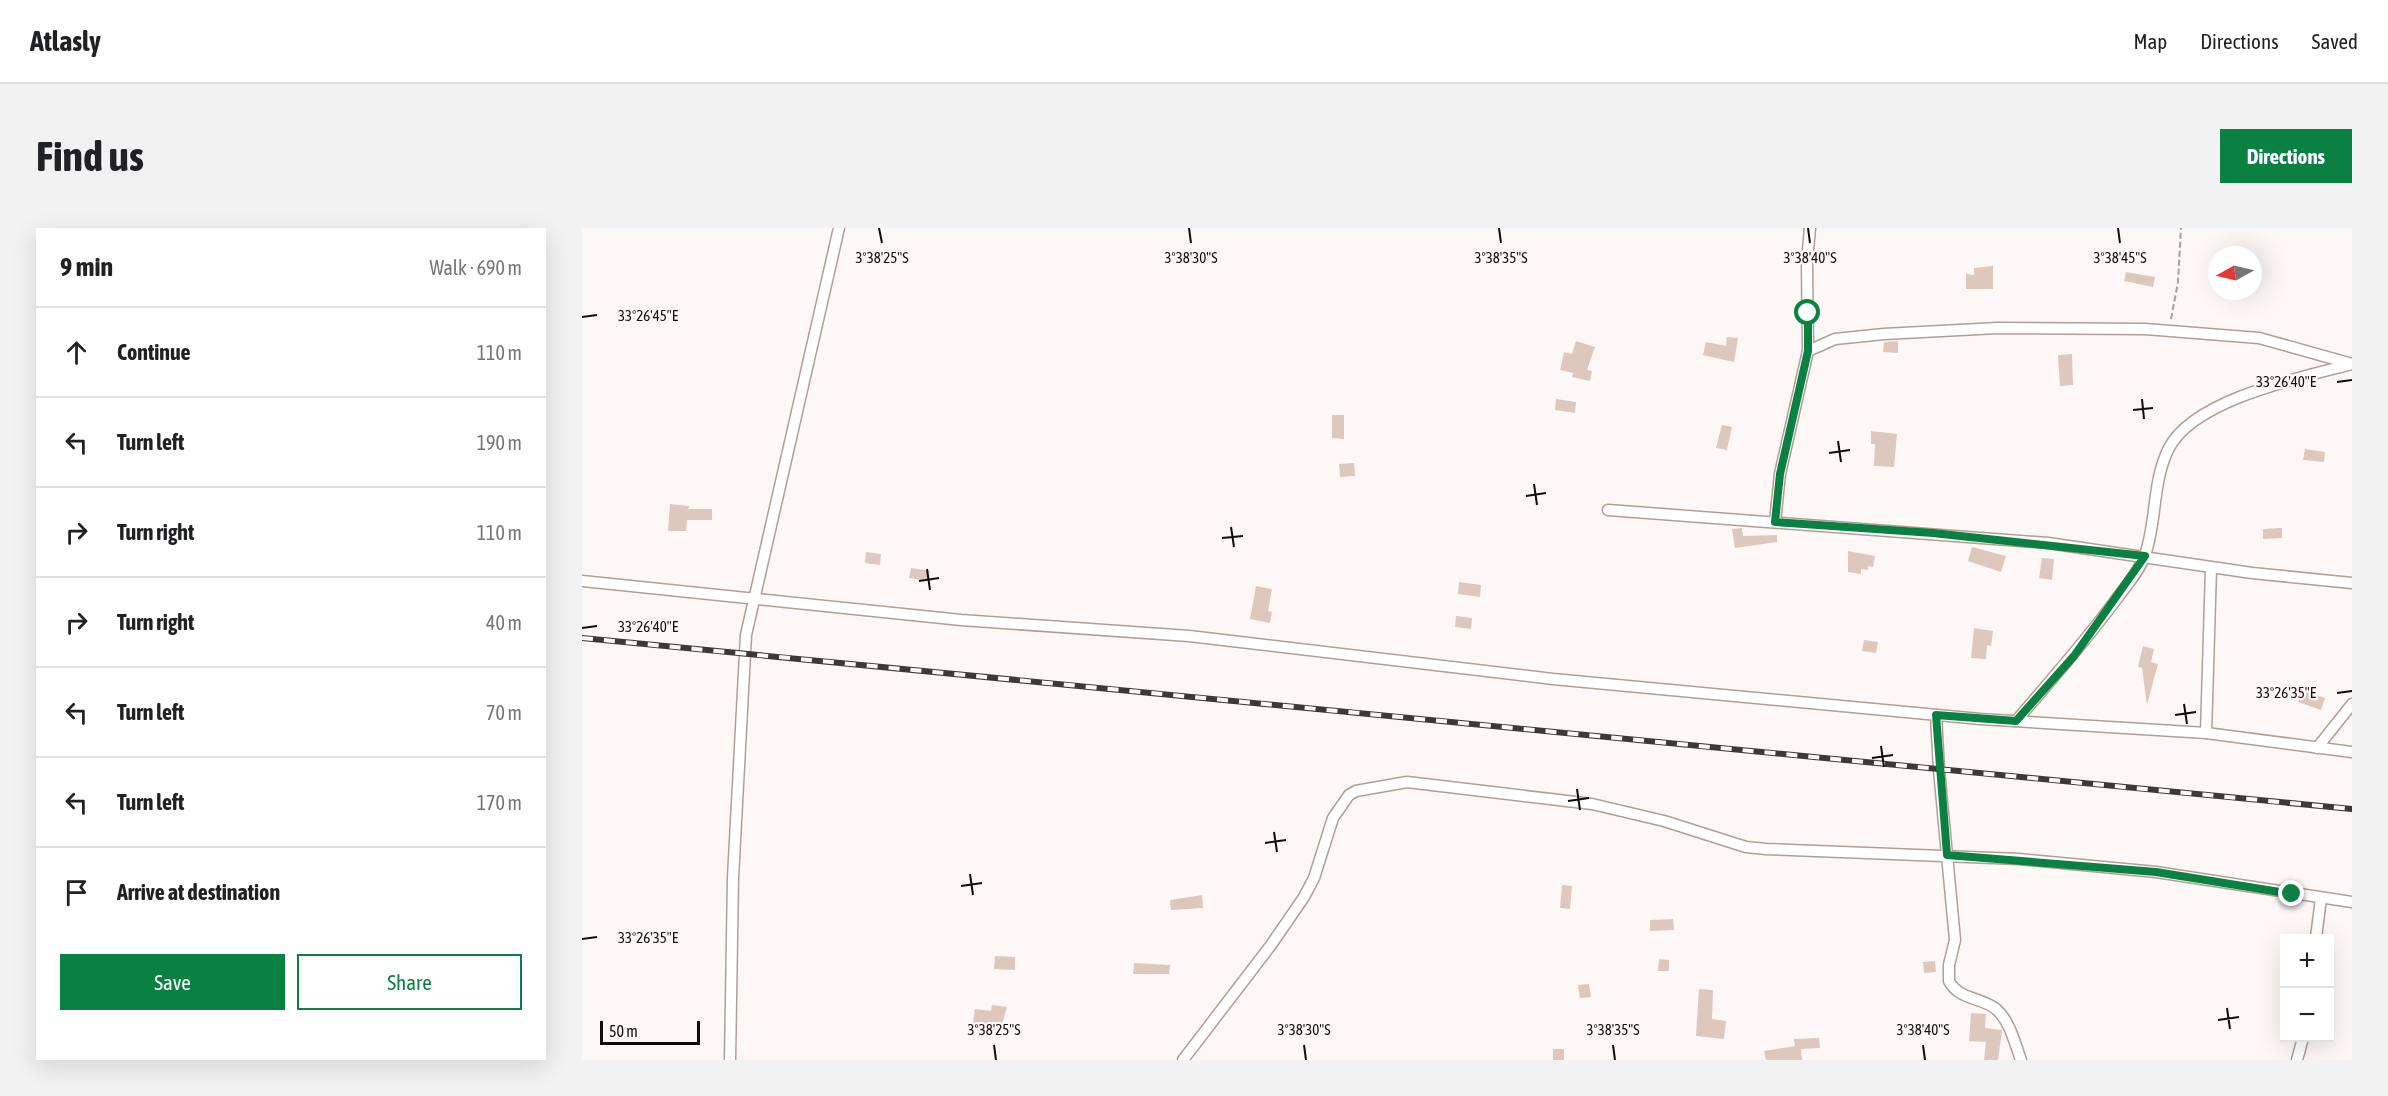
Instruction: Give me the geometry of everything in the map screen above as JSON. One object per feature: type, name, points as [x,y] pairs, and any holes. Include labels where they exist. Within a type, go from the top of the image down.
[{"type":"street","points":[[730,1060],[733,878],[746,635],[839,228]]},
{"type":"street","points":[[1775,522],[1780,474],[1808,351],[1807,262],[1810,228]]},
{"type":"street","points":[[1808,351],[1835,339],[1884,334],[2020,328],[2169,330],[2259,338],[2352,364]]},
{"type":"street","points":[[2016,721],[2074,656],[2145,556],[2160,477],[2168,448],[2176,437],[2194,422],[2248,392],[2352,364]]},
{"type":"street","points":[[1608,510],[1933,533],[2145,556],[2211,568],[2352,583]]},
{"type":"street","points":[[2206,734],[2211,568]]},
{"type":"street","points":[[582,581],[754,600],[1189,636],[1446,668],[1936,715],[2206,734],[2352,752]]},
{"type":"street","points":[[2317,748],[2352,704]]},
{"type":"street","points":[[1936,715],[1955,940],[1948,966],[1949,981],[1960,993],[1998,1010],[2021,1060]]},
{"type":"street","points":[[1183,1060],[1271,945],[1304,897],[1314,878],[1328,829],[1349,795],[1366,788],[1407,782],[1592,804],[1664,821],[1724,841],[1766,849],[1947,855],[2156,872],[2352,902]]},
{"type":"street","points":[[2316,934],[2320,898]]},
{"type":"street","points":[[2297,1060],[2302,1042]]},
{"type":"path","points":[[2169,330],[2178,282],[2181,228]]},
{"type":"building","points":[[1993,266],[1993,289],[1966,289],[1966,274],[1974,275],[1974,268]]},
{"type":"building","points":[[2126,272],[2155,277],[2153,287],[2124,281]]},
{"type":"building","points":[[1727,337],[1738,338],[1734,362],[1703,355],[1706,342],[1726,346]]},
{"type":"building","points":[[1576,341],[1595,347],[1587,370],[1592,371],[1590,381],[1572,377],[1573,373],[1560,370],[1564,352],[1572,354]]},
{"type":"building","points":[[1898,341],[1898,353],[1883,352],[1884,342]]},
{"type":"building","points":[[2072,354],[2073,385],[2060,386],[2058,355]]},
{"type":"building","points":[[1556,399],[1576,402],[1575,413],[1555,410]]},
{"type":"building","points":[[1332,415],[1344,415],[1344,439],[1332,438]]},
{"type":"building","points":[[1722,425],[1732,427],[1727,450],[1716,448]]},
{"type":"building","points":[[1871,431],[1897,434],[1894,467],[1874,466],[1875,444],[1871,444]]},
{"type":"building","points":[[2305,449],[2325,452],[2324,462],[2303,460]]},
{"type":"building","points":[[1354,463],[1355,476],[1340,477],[1339,464]]},
{"type":"building","points":[[670,504],[689,506],[688,509],[712,509],[712,520],[687,520],[686,531],[668,531]]},
{"type":"building","points":[[1742,528],[1743,536],[1777,535],[1777,542],[1735,548],[1732,529]]},
{"type":"building","points":[[2282,528],[2282,538],[2263,539],[2263,529]]},
{"type":"building","points":[[1972,547],[2006,556],[2001,572],[1968,561]]},
{"type":"building","points":[[1848,551],[1875,556],[1873,567],[1868,566],[1868,570],[1861,569],[1861,574],[1848,572]]},
{"type":"building","points":[[866,552],[881,554],[880,565],[865,563]]},
{"type":"building","points":[[2042,558],[2054,559],[2052,580],[2039,578]]},
{"type":"building","points":[[911,568],[930,571],[928,581],[909,578]]},
{"type":"building","points":[[1459,582],[1481,585],[1480,597],[1458,594]]},
{"type":"building","points":[[1256,586],[1272,589],[1268,611],[1272,612],[1270,623],[1250,619]]},
{"type":"building","points":[[1456,616],[1472,618],[1471,629],[1455,627]]},
{"type":"building","points":[[1974,628],[1993,631],[1991,646],[1987,645],[1986,659],[1971,658]]},
{"type":"building","points":[[1864,640],[1878,642],[1876,653],[1862,651]]},
{"type":"building","points":[[2143,646],[2154,649],[2151,662],[2158,664],[2147,705],[2142,668],[2138,667]]},
{"type":"building","points":[[2302,690],[2325,698],[2321,710],[2298,702]]},
{"type":"building","points":[[1562,885],[1572,886],[1570,909],[1560,908]]},
{"type":"building","points":[[1202,895],[1203,908],[1171,910],[1170,900]]},
{"type":"building","points":[[1673,919],[1674,930],[1650,931],[1650,920]]},
{"type":"building","points":[[995,956],[1015,957],[1015,970],[994,969]]},
{"type":"building","points":[[1659,959],[1669,960],[1669,971],[1658,971]]},
{"type":"building","points":[[1935,961],[1936,972],[1924,973],[1923,962]]},
{"type":"building","points":[[1134,963],[1170,965],[1169,974],[1133,974]]},
{"type":"building","points":[[1589,984],[1591,997],[1580,998],[1578,985]]},
{"type":"building","points":[[1699,989],[1713,990],[1712,1019],[1726,1021],[1724,1039],[1696,1036]]},
{"type":"building","points":[[992,1005],[1007,1007],[1000,1031],[972,1028],[975,1009],[991,1011]]},
{"type":"building","points":[[1971,1013],[1986,1014],[1985,1028],[2002,1030],[1998,1060],[1984,1060],[1986,1042],[1969,1041]]},
{"type":"building","points":[[1819,1038],[1820,1048],[1801,1049],[1802,1060],[1766,1060],[1764,1051],[1795,1046],[1794,1039]]},
{"type":"building","points":[[1553,1049],[1564,1049],[1564,1060],[1553,1060]]},
{"type":"railway","points":[[582,638],[2352,809]]},
{"type":"route","points":[[1808,313],[1808,351],[1780,474],[1775,522],[2048,543],[2145,556],[2074,656],[2016,721],[1936,715],[1947,855],[2019,859],[2156,872],[2292,894]]}]
